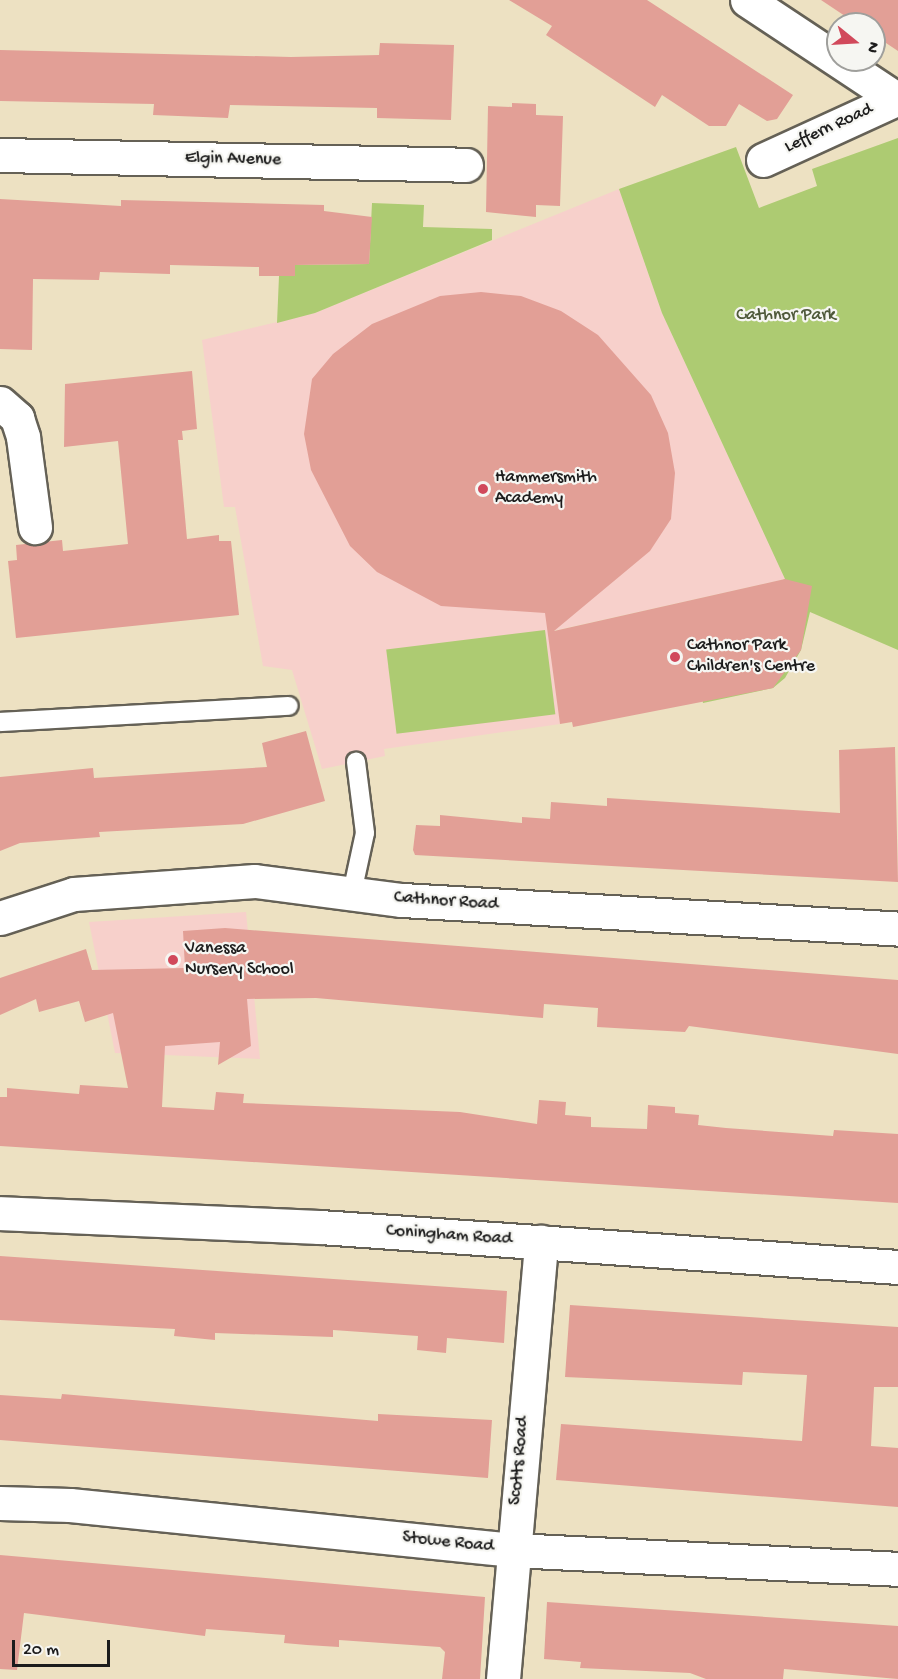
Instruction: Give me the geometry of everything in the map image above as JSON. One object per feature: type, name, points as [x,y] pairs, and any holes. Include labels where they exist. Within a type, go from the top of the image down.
[{"type":"street","points":[[747,0],[897,99]]},
{"type":"street","name":"Leffern Road","points":[[763,160],[897,99]]},
{"type":"street","name":"Elgin Avenue","points":[[0,154],[466,165]]},
{"type":"street","points":[[0,403],[18,418],[23,437],[35,527]]},
{"type":"street","name":"Cathnor Road","points":[[0,918],[74,894],[131,888],[255,881],[435,903],[898,929]]},
{"type":"street","name":"Coningham Road","points":[[0,1213],[541,1242],[898,1267]]},
{"type":"street","name":"Scotts Road","points":[[503,1679],[512,1550],[541,1242]]},
{"type":"street","name":"Stowe Road","points":[[0,1503],[70,1505],[512,1550],[898,1569]]},
{"type":"lane","points":[[0,722],[289,706]]},
{"type":"lane","points":[[352,892],[365,833],[356,762]]},
{"type":"shaded area","name":"Hammersmith Academy","points":[[619,189],[662,313],[785,579],[548,632],[560,724],[384,749],[385,756],[322,769],[292,670],[263,666],[235,507],[224,507],[202,340],[315,313]]},
{"type":"shaded area","name":"Vanessa Nursery School","points":[[246,912],[260,1059],[115,1053],[89,922]]},
{"type":"green space","name":"Cathnor Park","points":[[898,138],[898,650],[810,612],[801,650],[785,678],[773,688],[703,703],[689,630],[785,579],[662,313],[619,189],[736,147],[759,208],[817,186],[812,169]]},
{"type":"green space","points":[[372,203],[424,205],[423,227],[492,229],[492,240],[315,313],[277,323],[279,276],[294,276],[295,265],[369,264]]},
{"type":"green space","points":[[545,630],[555,714],[397,734],[386,649]]},
{"type":"building","points":[[509,0],[647,0],[793,95],[777,119],[767,121],[739,104],[726,126],[709,126],[662,95],[655,107],[546,35],[552,26]]},
{"type":"building","points":[[821,0],[898,0],[898,51],[886,43],[886,12],[839,12]]},
{"type":"building","points":[[380,43],[454,45],[451,120],[377,118],[377,108],[230,105],[228,118],[153,115],[154,104],[0,101],[0,50],[291,57],[379,55]]},
{"type":"building","points":[[512,103],[536,104],[536,115],[563,116],[560,206],[536,205],[536,217],[486,212],[488,106],[512,107]]},
{"type":"building","points":[[0,199],[121,206],[121,200],[324,205],[324,211],[372,217],[369,264],[295,265],[295,276],[259,276],[259,267],[170,265],[170,274],[100,272],[99,280],[33,279],[32,350],[0,349]]},
{"type":"building","points":[[481,292],[521,296],[561,311],[598,335],[651,395],[668,433],[675,473],[671,519],[650,551],[554,631],[785,579],[812,586],[801,650],[773,688],[573,727],[572,722],[560,724],[545,613],[441,606],[377,572],[350,546],[311,470],[304,434],[312,379],[333,354],[372,324],[440,296]]},
{"type":"building","points":[[192,371],[197,429],[182,431],[183,440],[178,440],[187,539],[219,535],[219,541],[231,541],[239,615],[16,638],[8,561],[17,560],[16,545],[62,540],[63,551],[128,544],[118,441],[64,447],[65,384]]},
{"type":"building","points":[[306,731],[325,801],[243,824],[99,832],[100,837],[20,843],[0,851],[0,777],[93,768],[94,778],[267,767],[262,743]]},
{"type":"building","points":[[895,747],[898,882],[415,855],[413,850],[416,825],[440,826],[440,815],[522,823],[522,817],[550,819],[551,802],[607,806],[607,798],[840,813],[839,750]]},
{"type":"building","points":[[225,928],[898,980],[898,1054],[689,1026],[685,1032],[597,1027],[598,1008],[544,1004],[543,1018],[316,998],[247,999],[251,1046],[218,1065],[220,1042],[165,1046],[162,1107],[214,1110],[216,1092],[244,1094],[243,1103],[460,1112],[537,1124],[539,1100],[566,1102],[565,1115],[591,1117],[591,1127],[647,1129],[648,1105],[675,1107],[675,1113],[699,1115],[698,1125],[833,1136],[834,1130],[898,1134],[898,1203],[0,1146],[0,1097],[7,1097],[7,1088],[79,1094],[80,1085],[128,1088],[113,1013],[85,1022],[79,1001],[39,1012],[36,999],[0,1015],[0,978],[86,949],[92,970],[185,968],[183,931]]},
{"type":"building","points":[[0,1256],[507,1291],[504,1343],[447,1338],[446,1353],[417,1350],[418,1336],[333,1330],[333,1337],[215,1333],[215,1340],[174,1336],[175,1329],[0,1320]]},
{"type":"building","points":[[570,1305],[898,1327],[898,1387],[874,1387],[871,1446],[898,1448],[898,1507],[556,1480],[561,1424],[802,1441],[807,1375],[743,1372],[742,1385],[565,1377]]},
{"type":"building","points":[[62,1394],[378,1421],[378,1414],[492,1420],[488,1478],[0,1440],[0,1395],[61,1399]]},
{"type":"building","points":[[0,1555],[485,1597],[480,1679],[442,1679],[445,1652],[440,1647],[339,1640],[339,1647],[307,1645],[284,1643],[285,1635],[206,1629],[205,1636],[24,1613],[17,1670],[0,1669]]},
{"type":"building","points":[[547,1602],[898,1626],[898,1679],[784,1669],[783,1679],[706,1679],[690,1673],[580,1668],[581,1662],[544,1659]]},
{"type":"place","name":"Hammersmith Academy","points":[[483,489]]},
{"type":"place","name":"Cathnor Park Children's Centre","points":[[675,657]]},
{"type":"place","name":"Vanessa Nursery School","points":[[173,960]]}]
